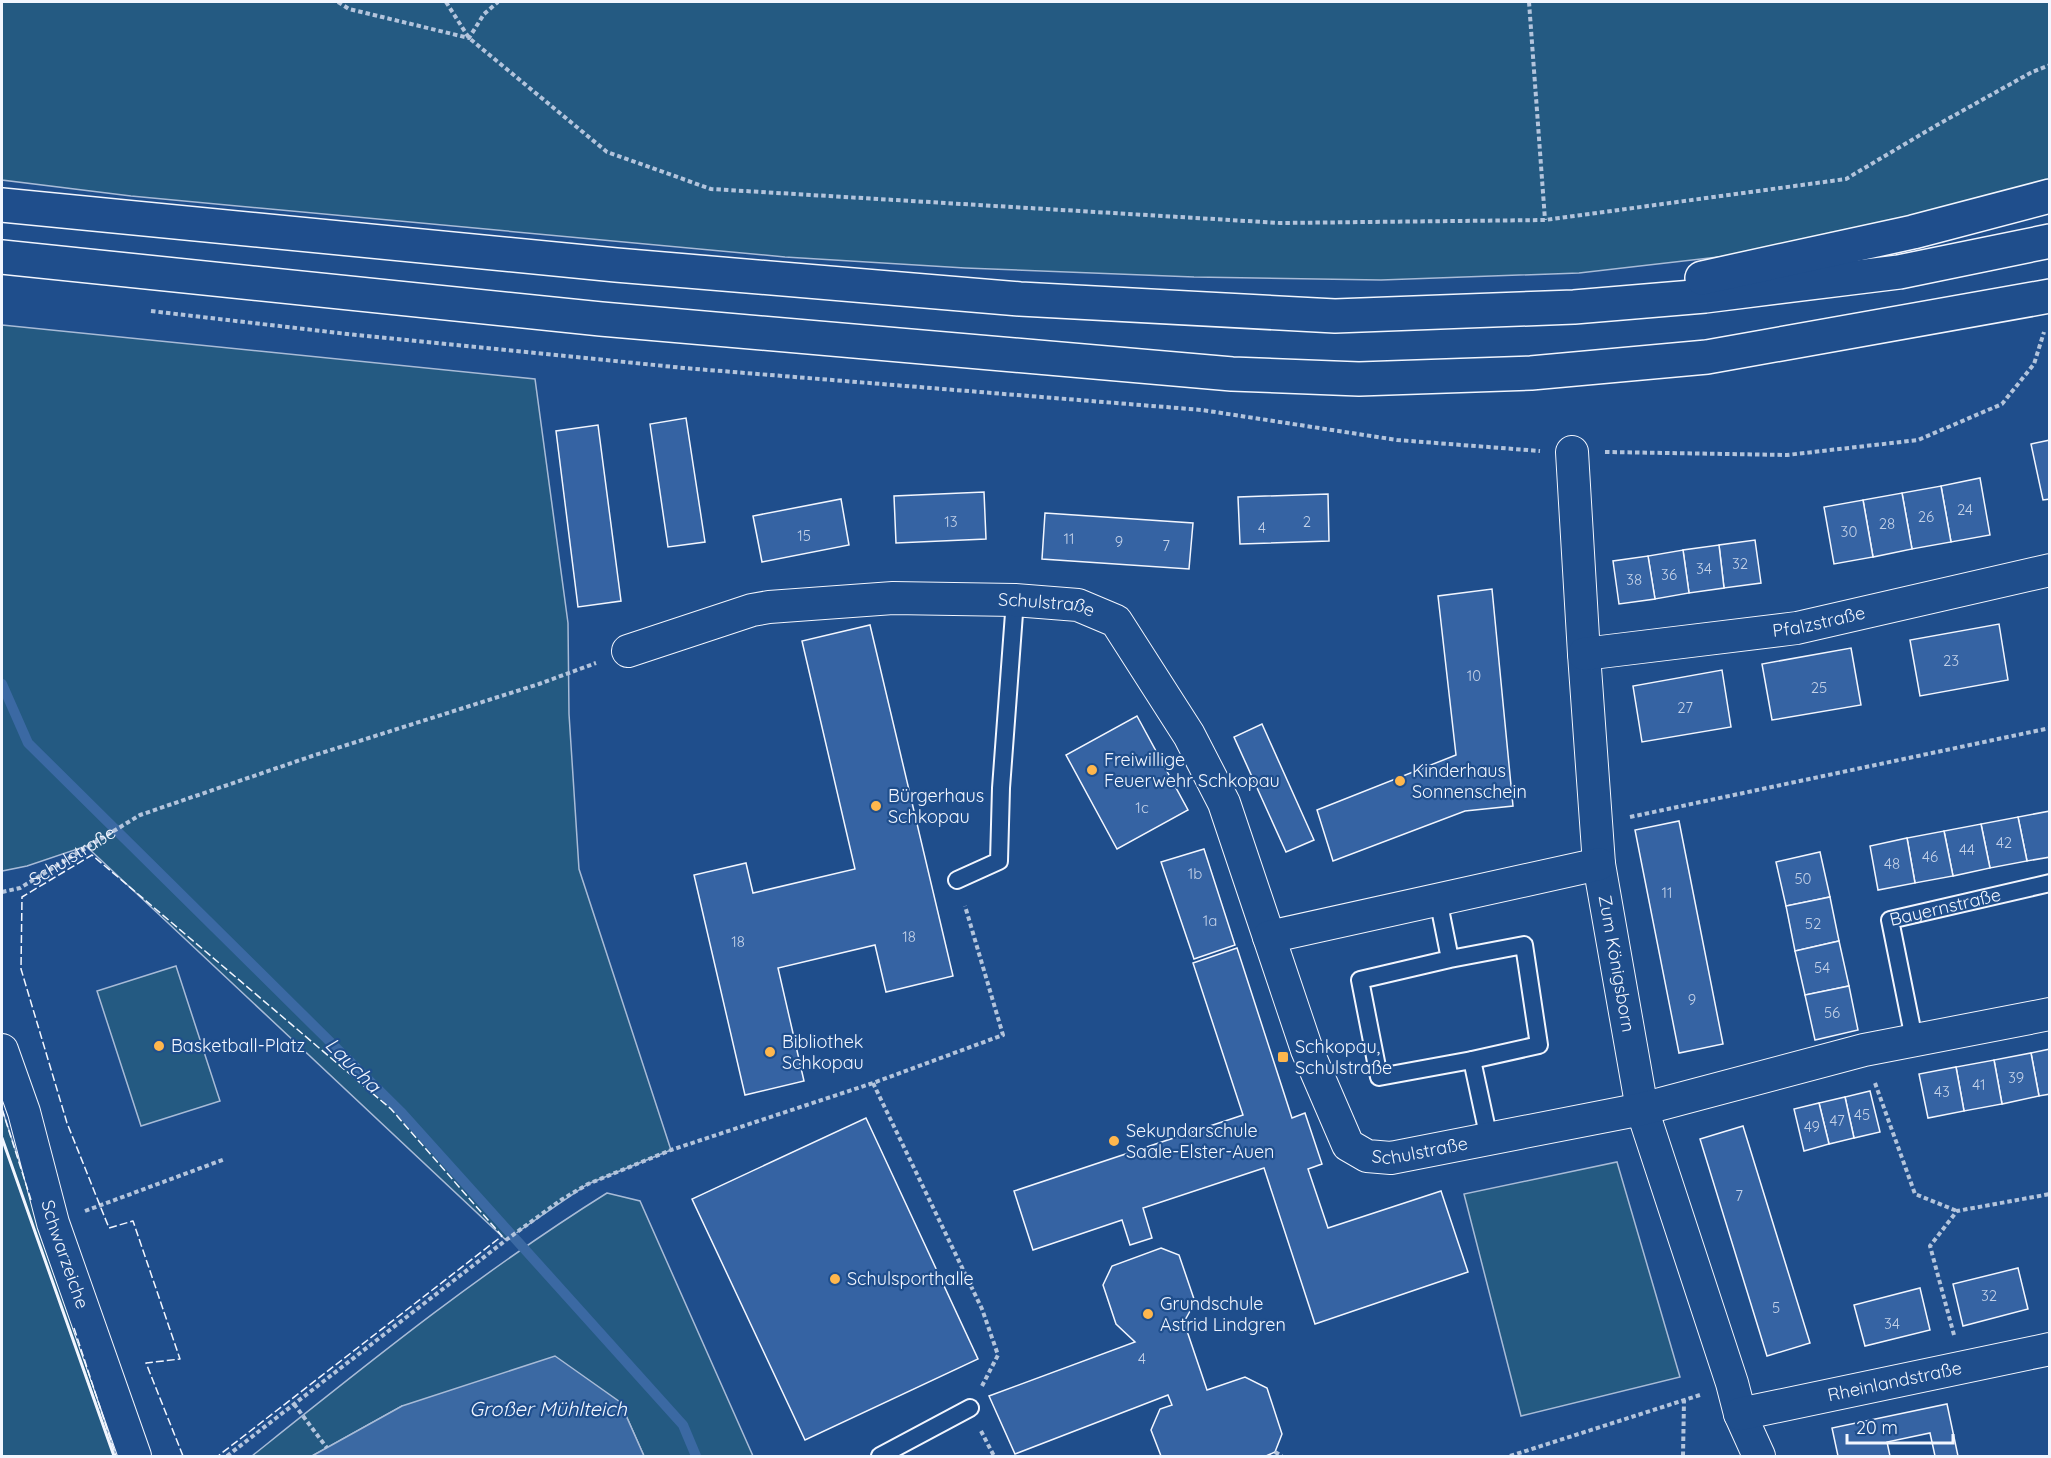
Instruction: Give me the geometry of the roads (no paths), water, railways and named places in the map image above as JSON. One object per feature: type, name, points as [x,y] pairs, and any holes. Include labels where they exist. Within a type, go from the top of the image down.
[{"type":"highway","points":[[1574,308],[1913,232],[2044,198]]},
{"type":"highway","points":[[2,205],[616,265],[1020,298],[1335,316],[1574,308],[1705,297],[1899,272],[2038,244]]},
{"type":"highway","points":[[2,257],[647,323],[1232,374],[1359,379],[1531,373],[1707,357],[2040,307]]},
{"type":"street","name":"Zum Königsborn","points":[[1572,452],[1599,864],[1642,1109],[1732,1383],[1740,1414],[1760,1456]]},
{"type":"street","name":"Pfalzstraße","points":[[1584,654],[1797,628],[2049,570]]},
{"type":"street","name":"Schulstraße","points":[[628,651],[752,610],[893,598],[1015,600],[1078,605],[1116,621],[1189,735],[1224,803],[1307,1050],[1348,1145],[1367,1156],[1391,1158],[1642,1109]]},
{"type":"street","points":[[1269,937],[1599,864]]},
{"type":"street","points":[[1642,1109],[1864,1050],[2049,1014]]},
{"type":"street","name":"Schwarzeiche","points":[[2,1050],[24,1112],[53,1223],[135,1456]]},
{"type":"street","name":"Rheinlandstraße","points":[[1740,1414],[2049,1349]]},
{"type":"lane","points":[[957,880],[999,861],[1001,788],[1015,600]]},
{"type":"lane","name":"Bayernstraße","points":[[1914,1039],[1890,920],[2049,883]]},
{"type":"lane","points":[[1438,899],[1450,959]]},
{"type":"lane","points":[[1524,945],[1539,1046],[1379,1077],[1360,980],[1450,959],[1524,945]]},
{"type":"lane","points":[[1472,1060],[1489,1139]]},
{"type":"lane","points":[[880,1456],[970,1408]]},
{"type":"water","name":"Großer Mühlteich","points":[[555,1356],[620,1402],[644,1456],[312,1456],[402,1406]]},
{"type":"waterway","name":"Laucha","points":[[2,684],[28,743],[402,1113],[683,1425],[696,1456]]},
{"type":"place","name":"Freiwillige Feuerwehr Schkopau","points":[[1092,770]]},
{"type":"place","name":"Kinderhaus Sonnenschein","points":[[1400,781]]},
{"type":"place","name":"Bürgerhaus Schkopau","points":[[876,806]]},
{"type":"place","name":"Basketball-Platz","points":[[159,1046]]},
{"type":"place","name":"Bibliothek Schkopau","points":[[770,1052]]},
{"type":"place","name":"Schkopau, Schulstraße","points":[[1283,1057]]},
{"type":"place","name":"Sekundarschule Saale-Elster-Auen","points":[[1114,1141]]},
{"type":"place","name":"Schulsporthalle","points":[[835,1279]]},
{"type":"place","name":"Grundschule Astrid Lindgren","points":[[1148,1314]]}]
